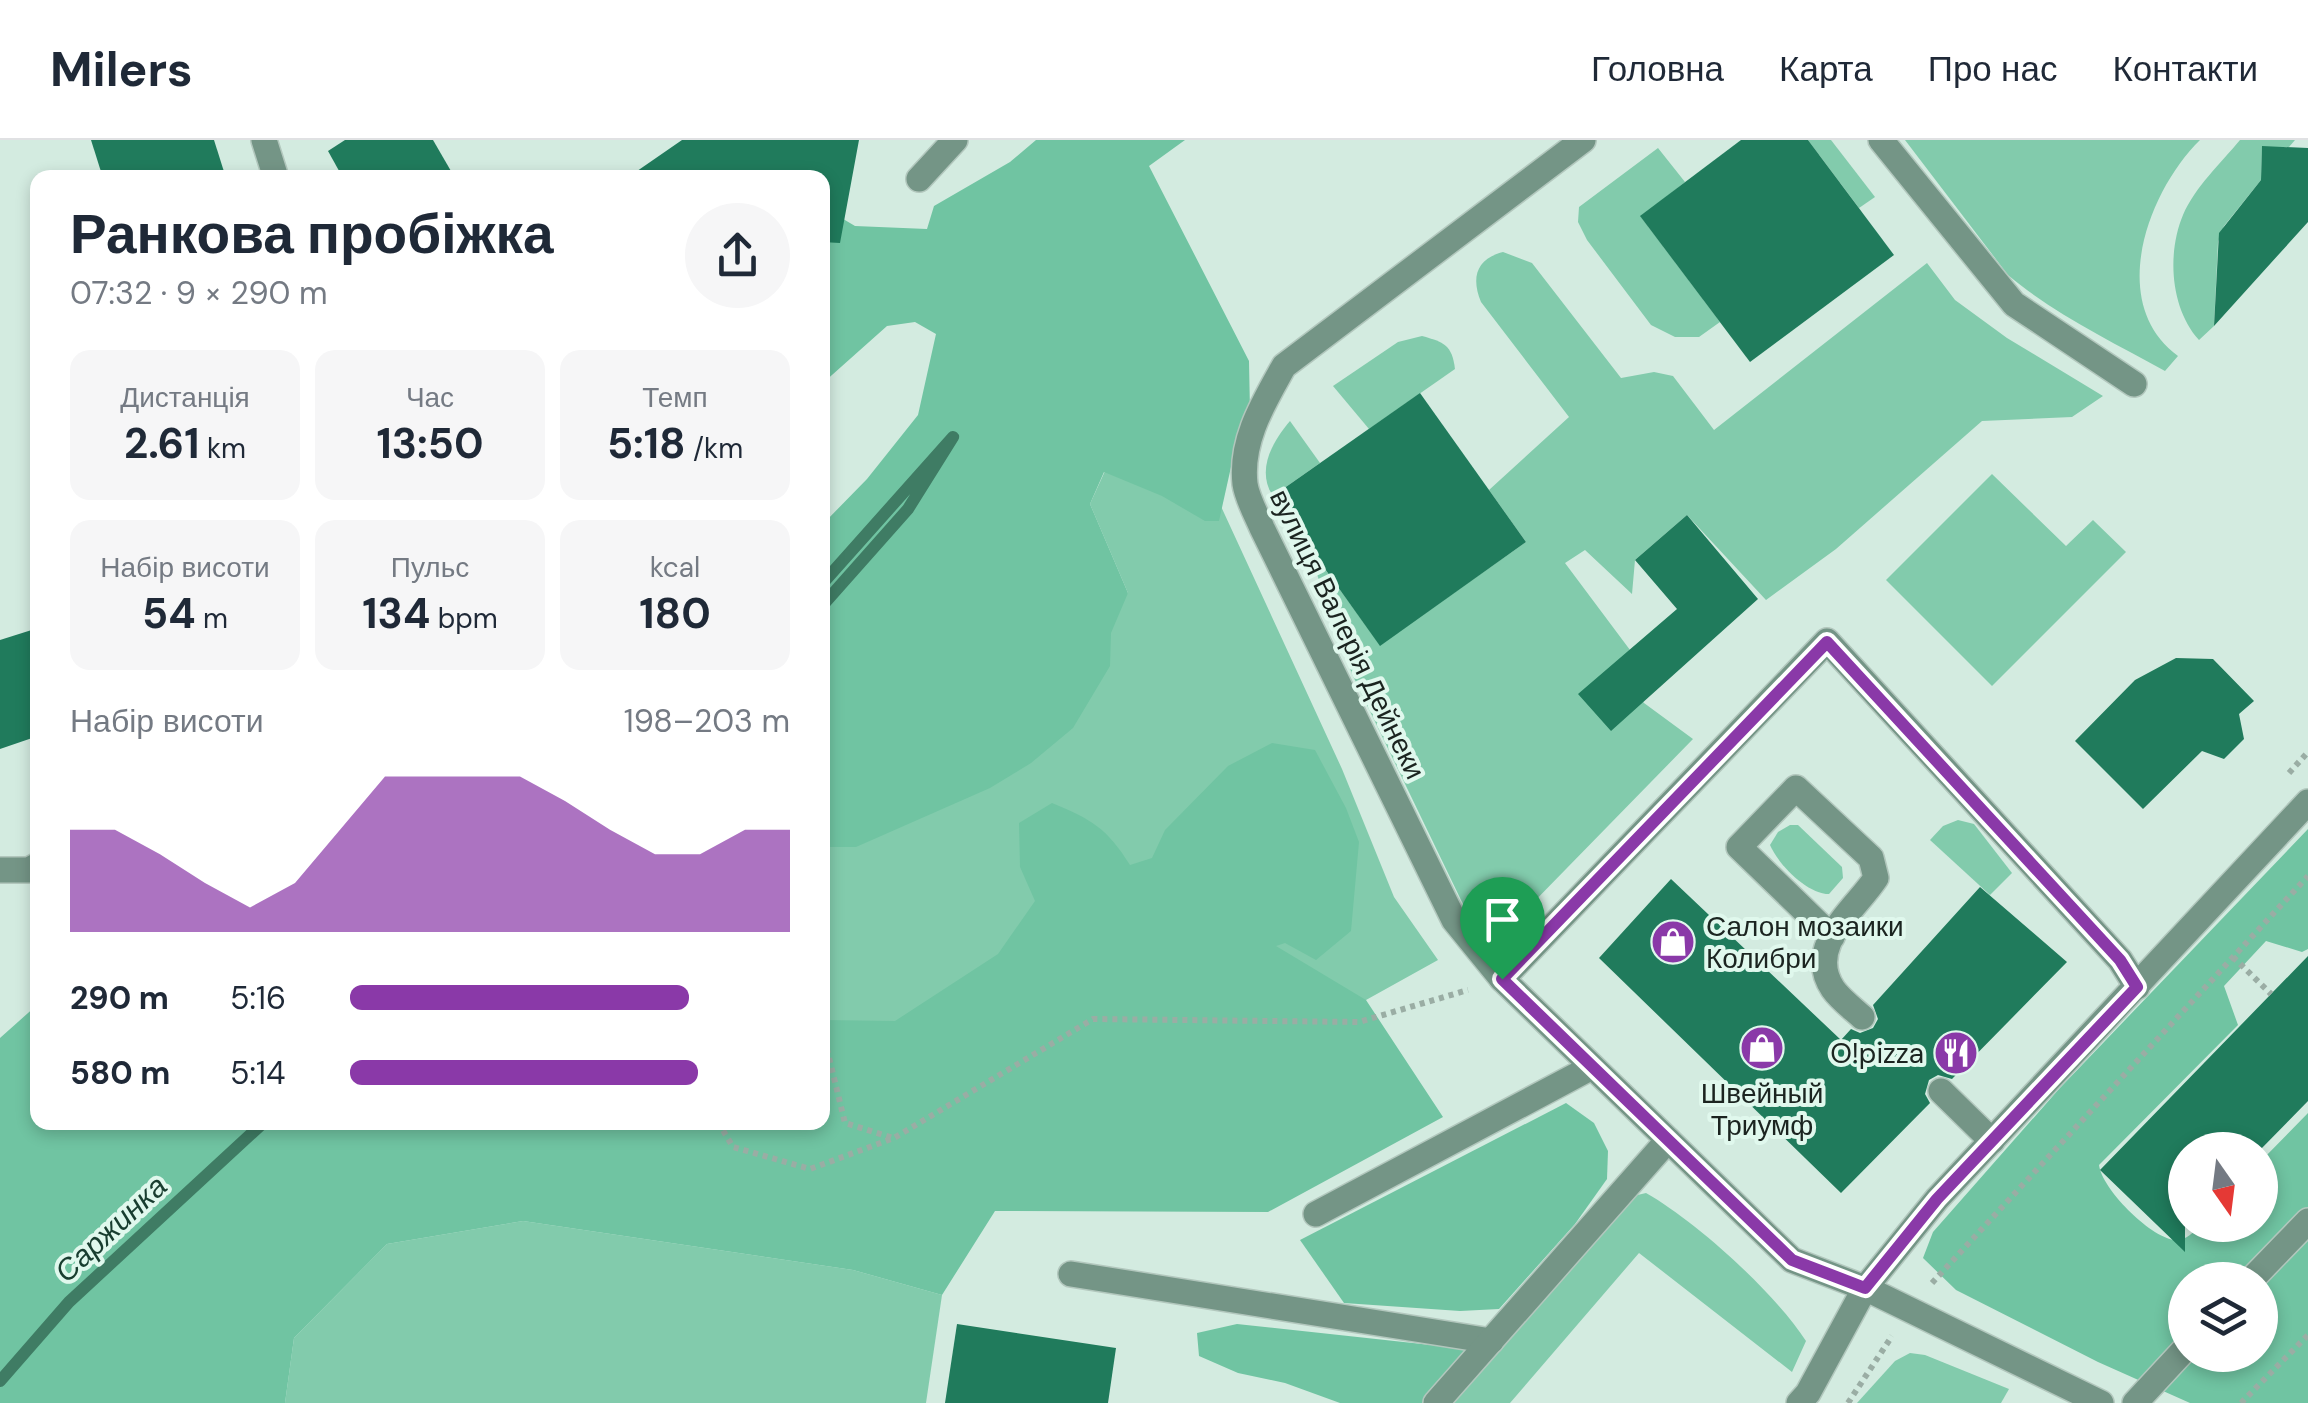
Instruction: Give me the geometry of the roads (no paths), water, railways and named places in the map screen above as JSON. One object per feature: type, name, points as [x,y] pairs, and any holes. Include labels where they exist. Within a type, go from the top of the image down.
[{"type":"street","points":[[264,140],[273,170]]},
{"type":"street","points":[[920,178],[956,140]]},
{"type":"street","name":"вулиця Валерія Дейнеки","points":[[1582,140],[1284,366],[1256,416],[1245,461],[1245,487],[1454,920],[1502,979],[1792,1260],[1865,1288],[2101,1403]]},
{"type":"street","points":[[1881,140],[2014,304],[2134,384]]},
{"type":"street","points":[[1502,979],[1827,642],[2120,960],[2137,987]]},
{"type":"street","points":[[1832,937],[1740,847],[1796,788],[1872,858],[1876,878],[1863,898],[1837,924],[1832,937],[1825,951],[1831,987],[1862,1017]]},
{"type":"street","points":[[1799,1403],[1865,1288],[1937,1199],[2308,802]]},
{"type":"street","points":[[0,870],[30,870]]},
{"type":"street","points":[[1316,1214],[1592,1067]]},
{"type":"street","points":[[1941,1091],[1992,1141]]},
{"type":"street","points":[[1436,1403],[1668,1140]]},
{"type":"street","points":[[2268,1262],[2308,1221]]},
{"type":"street","points":[[1071,1274],[1491,1341]]},
{"type":"street","points":[[2135,1403],[2168,1367]]},
{"type":"waterway","name":"Саржинка","points":[[830,575],[953,437],[908,509],[830,597]]},
{"type":"waterway","name":"Саржинка","points":[[0,1381],[69,1302],[255,1130]]},
{"type":"place","name":"Салон мозаики Колибри","points":[[1673,942]]},
{"type":"place","name":"Швейный Триумф","points":[[1762,1048]]},
{"type":"place","name":"O!pizza","points":[[1956,1053]]}]
